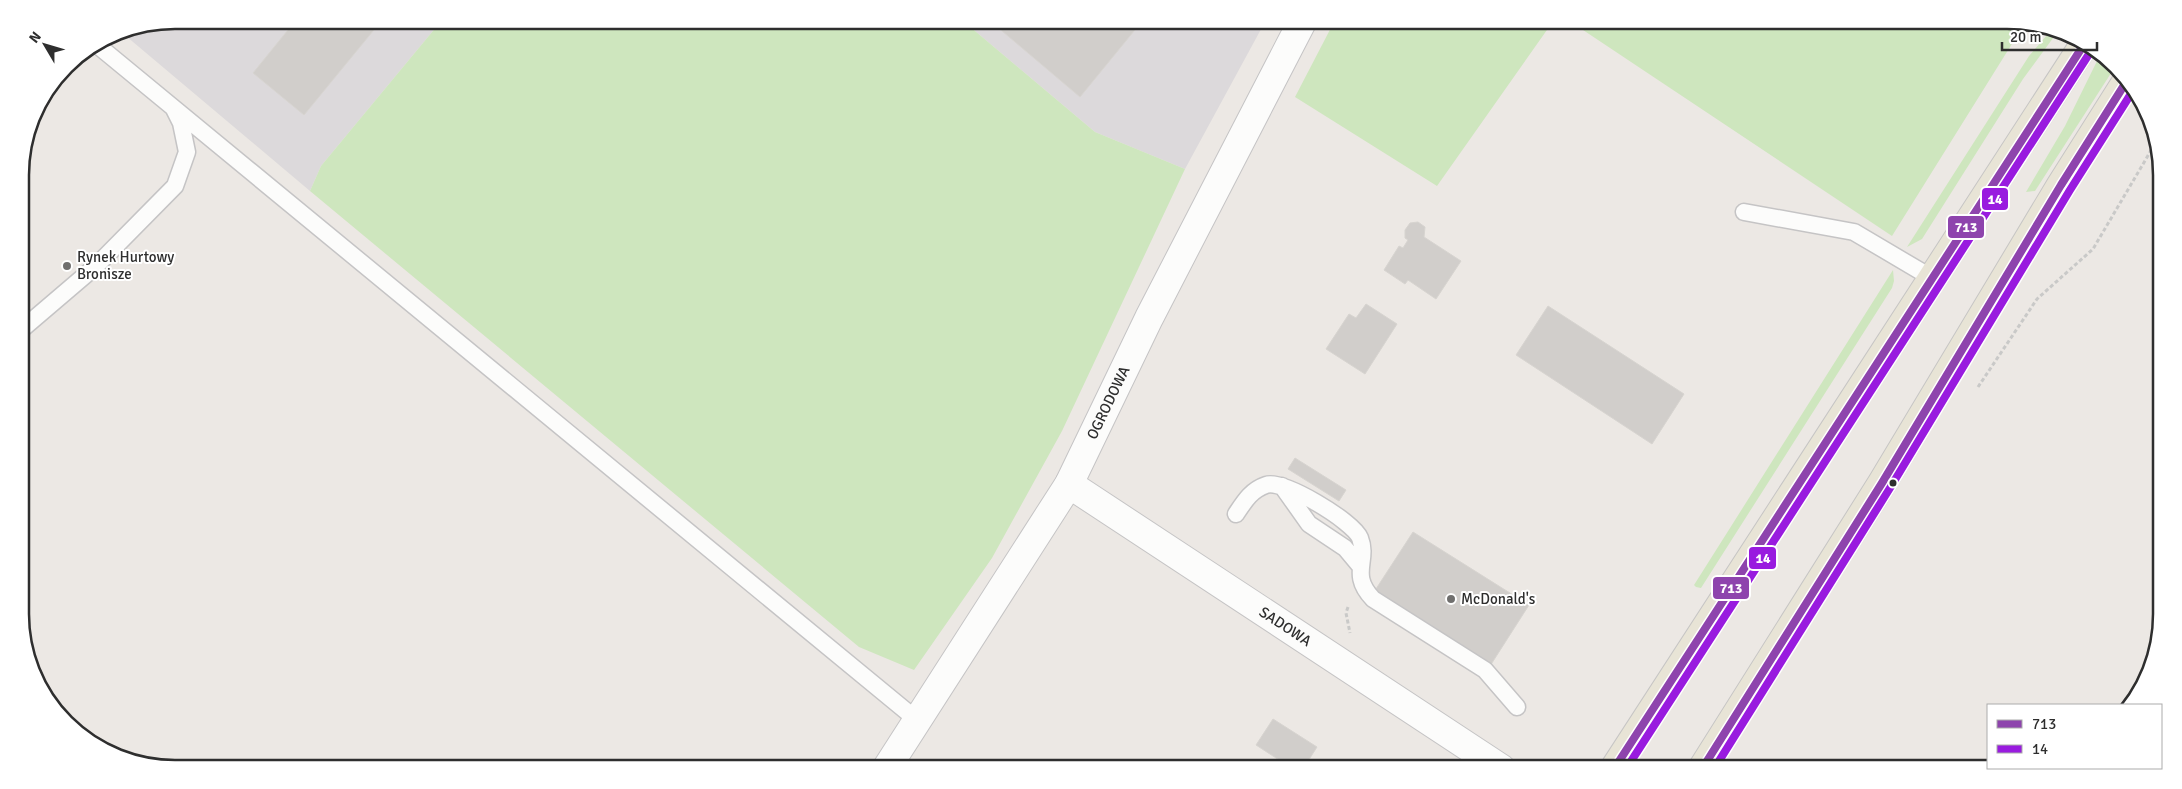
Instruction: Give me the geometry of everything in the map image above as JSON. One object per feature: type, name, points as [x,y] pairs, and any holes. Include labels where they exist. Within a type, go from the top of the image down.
[{"type":"main road","points":[[1620,760],[2081,49]]},
{"type":"main road","points":[[1708,760],[1882,483],[2061,185],[2123,86]]},
{"type":"street","name":"OGRODOWA","points":[[892,760],[1069,484],[1149,318],[1298,29]]},
{"type":"street","name":"SADOWA","points":[[1069,484],[1488,760]]},
{"type":"lane","points":[[102,49],[917,720]]},
{"type":"lane","points":[[29,323],[96,266],[175,186],[187,152],[181,123],[172,107]]},
{"type":"lane","points":[[1744,212],[1854,232],[1932,278]]},
{"type":"lane","points":[[1236,514],[1255,490],[1268,484],[1282,486],[1295,491],[1352,526],[1360,538],[1362,551],[1360,566],[1364,587],[1373,599],[1485,670],[1517,707]]},
{"type":"lane","points":[[1282,486],[1309,524],[1344,548],[1360,566]]},
{"type":"path","points":[[1975,390],[2037,299],[2093,250],[2150,148]]},
{"type":"shaded area","points":[[175,29],[435,29],[321,166],[310,191],[127,37],[156,30]]},
{"type":"shaded area","points":[[973,29],[1261,29],[1185,169],[1095,132]]},
{"type":"green space","points":[[435,29],[973,29],[1095,132],[1185,169],[1062,431],[992,558],[914,670],[859,647],[310,191],[321,166]]},
{"type":"green space","points":[[1330,29],[1548,29],[1437,186],[1295,97]]},
{"type":"green space","points":[[1582,29],[2021,30],[1892,236]]},
{"type":"green space","points":[[2047,35],[2054,37],[2023,79],[1922,239],[1907,247],[2029,56]]},
{"type":"green space","points":[[2097,60],[2111,73],[2035,191],[2026,192],[2065,126]]},
{"type":"green space","points":[[1893,270],[1894,281],[1892,288],[1701,588],[1696,587],[1694,585]]},
{"type":"building","points":[[289,29],[375,29],[304,115],[253,73]]},
{"type":"building","points":[[1000,29],[1136,29],[1080,97]]},
{"type":"building","points":[[1418,222],[1425,227],[1424,237],[1461,261],[1436,299],[1408,280],[1405,284],[1384,270],[1399,246],[1403,248],[1408,240],[1405,238],[1405,230],[1410,223]]},
{"type":"building","points":[[1366,304],[1397,324],[1365,374],[1326,349],[1349,314],[1356,318]]},
{"type":"building","points":[[1548,306],[1684,394],[1652,444],[1516,355]]},
{"type":"building","points":[[1295,458],[1346,490],[1339,501],[1288,469]]},
{"type":"building","name":"McDonald's","points":[[1413,532],[1529,605],[1490,666],[1374,592]]},
{"type":"building","points":[[1273,719],[1317,747],[1309,760],[1279,760],[1256,745]]},
{"type":"transit line","name":"713","points":[[1620,760],[2081,49]]},
{"type":"transit line","name":"14","points":[[1632,760],[2089,54]]},
{"type":"transit line","name":"713","points":[[1708,760],[1882,483],[2061,185],[2123,86]]},
{"type":"transit line","name":"14","points":[[1720,760],[1890,488],[2070,190],[2130,96]]},
{"type":"place","name":"Rynek Hurtowy Bronisze","points":[[67,266]]},
{"type":"place","name":"McDonald's","points":[[1451,599]]}]
